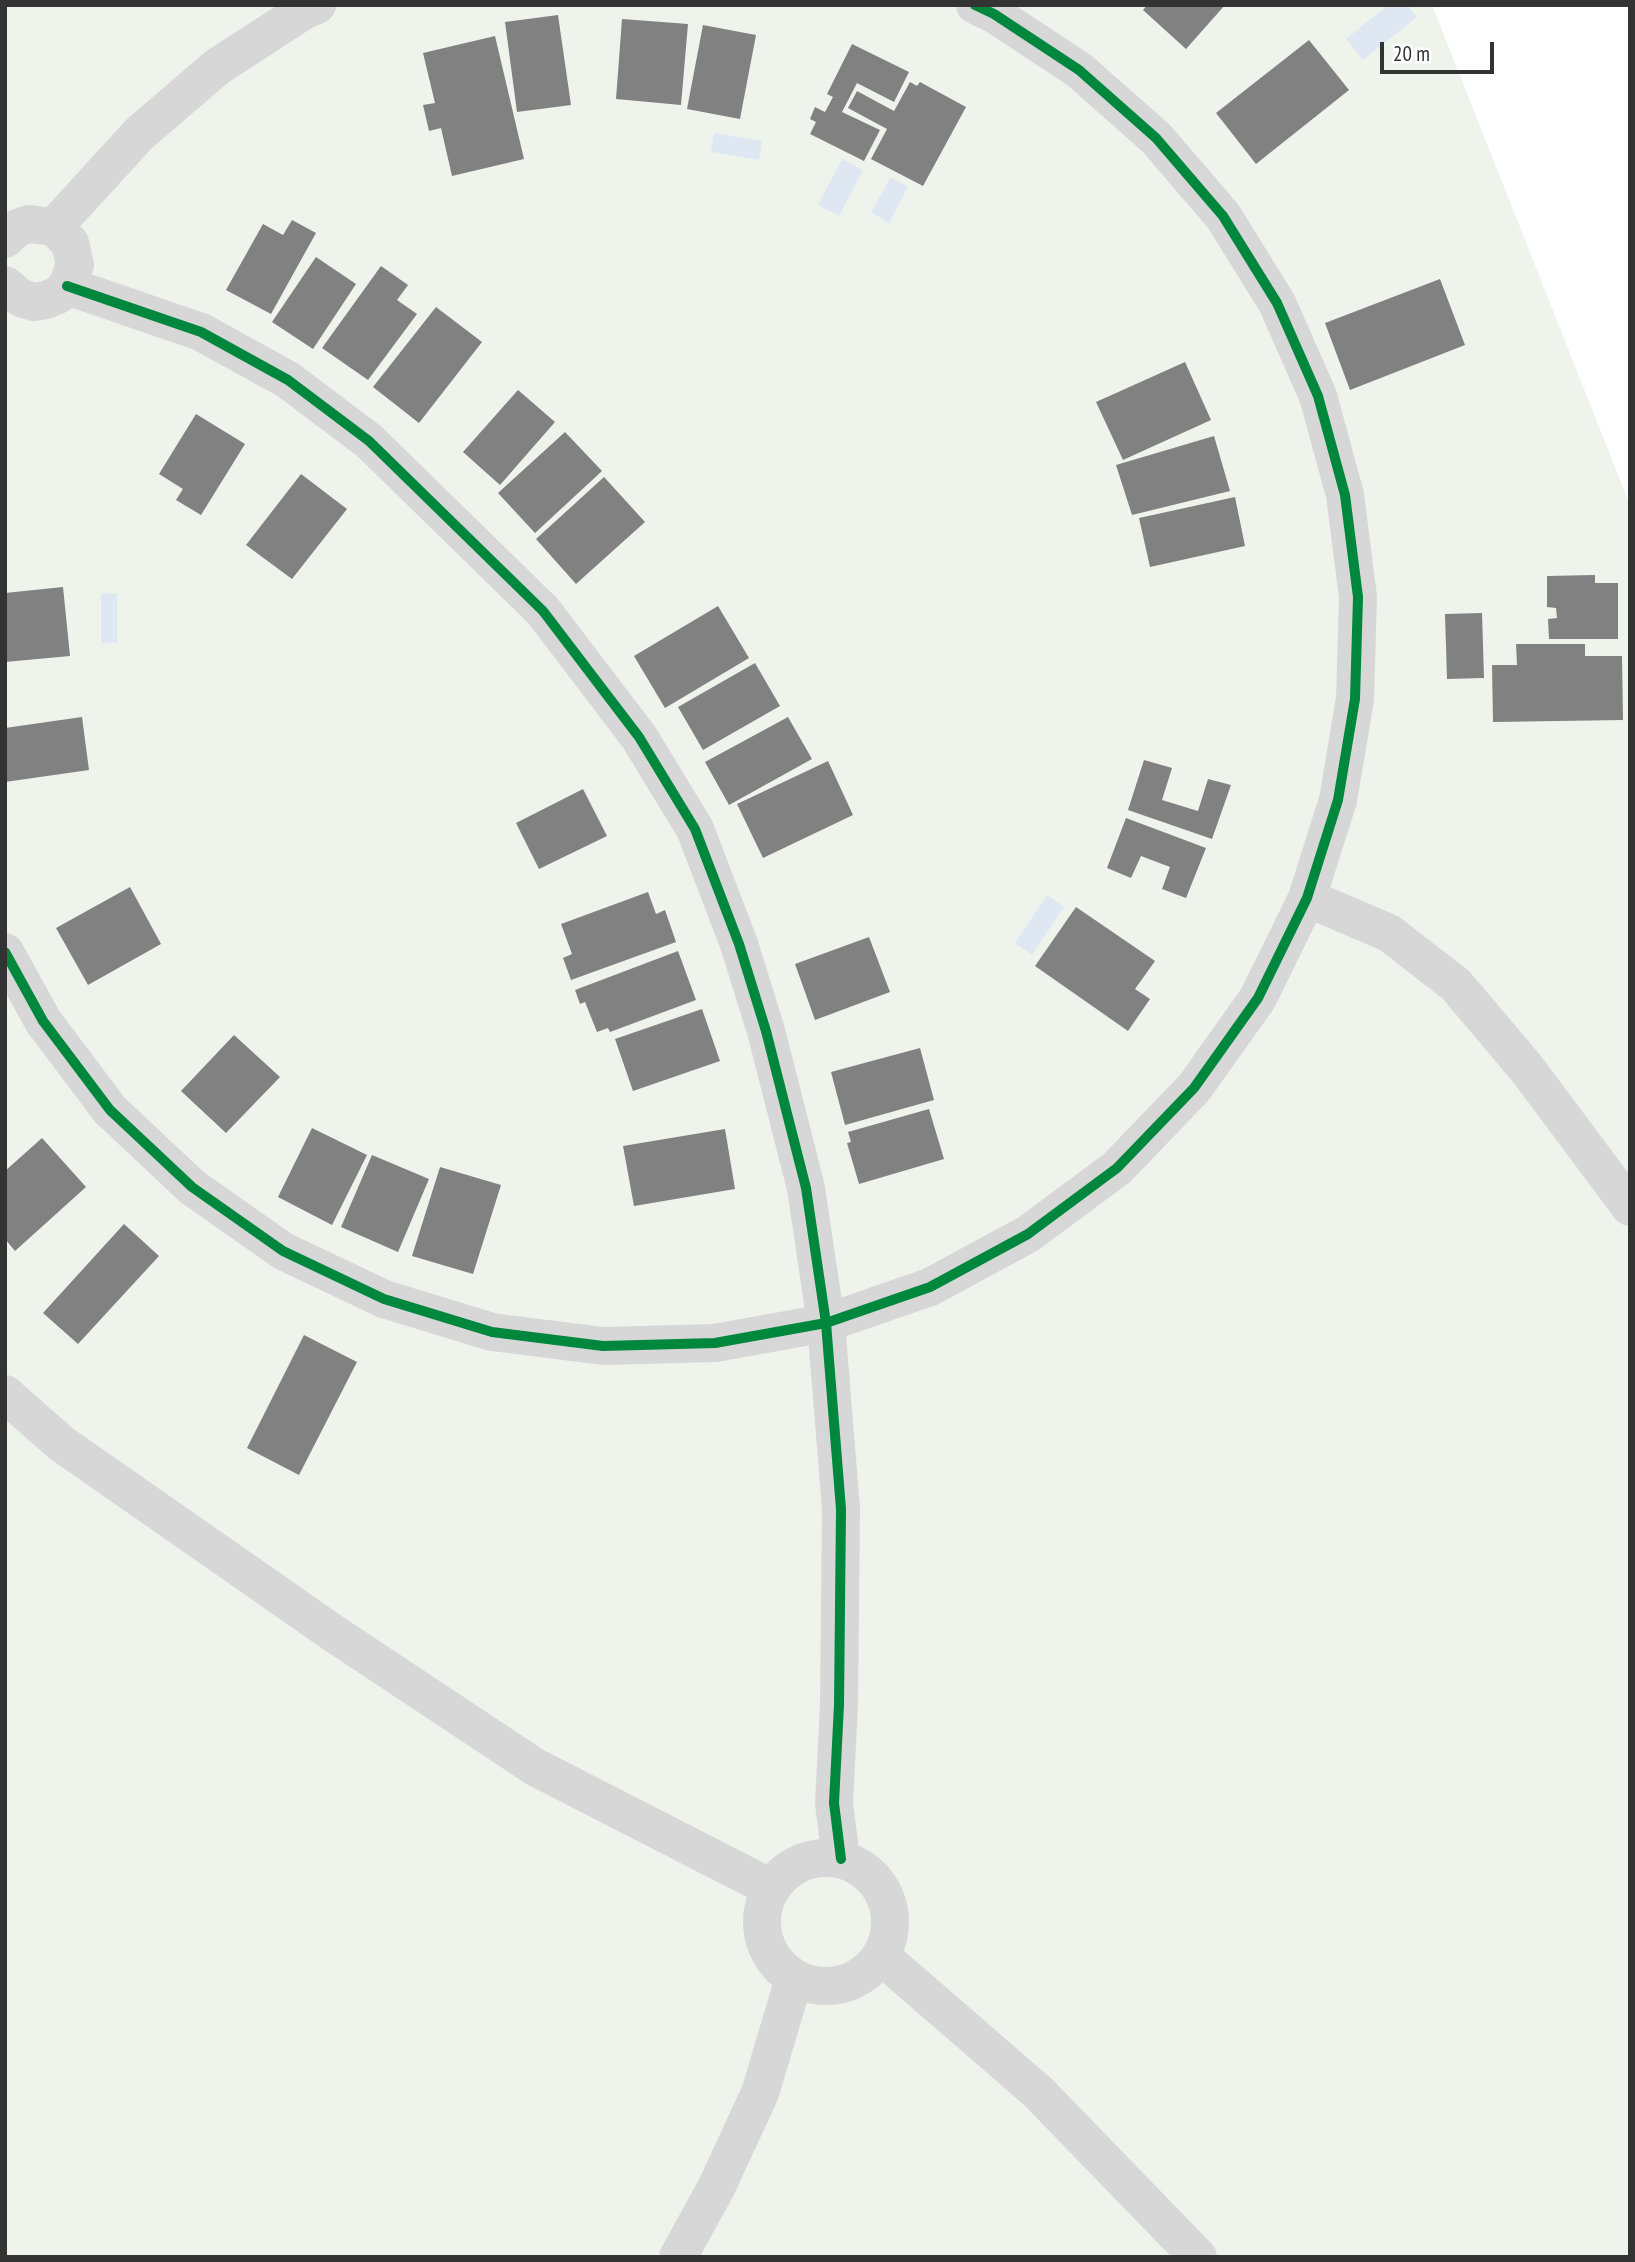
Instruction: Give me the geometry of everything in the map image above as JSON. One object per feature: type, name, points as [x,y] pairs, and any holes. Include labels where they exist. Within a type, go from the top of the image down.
[{"type":"street","points":[[54,227],[139,134],[216,67],[303,11],[317,5]]},
{"type":"street","points":[[5,952],[43,1021],[110,1110],[191,1187],[283,1251],[384,1299],[492,1332],[603,1346],[715,1343],[826,1323],[930,1287],[1028,1234],[1117,1168],[1194,1088],[1258,998],[1307,898],[1338,800],[1355,699],[1357,610],[1345,495],[1318,396],[1277,303],[1223,216],[1156,138],[1079,70],[994,14],[975,5]]},
{"type":"street","points":[[5,239],[17,228],[29,224],[54,227],[70,243],[75,265],[67,286],[58,295],[34,302],[7,295]]},
{"type":"street","points":[[67,286],[201,332],[288,380],[369,441],[543,611],[639,737],[695,829],[739,943],[766,1031],[806,1188],[826,1323],[841,1509],[839,1705],[834,1803],[841,1859]]},
{"type":"street","points":[[1307,898],[1389,933],[1456,985],[1527,1069],[1630,1207]]},
{"type":"street","points":[[5,1394],[62,1444],[332,1633],[535,1767],[771,1888]]},
{"type":"street","points":[[821,1858],[841,1859],[864,1870],[882,1889],[889,1906],[891,1923],[888,1940],[881,1956],[869,1971],[851,1982],[832,1987],[813,1985],[794,1979],[774,1961],[763,1938],[762,1912],[771,1888],[785,1873],[802,1862],[821,1858]]},
{"type":"street","points":[[881,1956],[1038,2092],[1198,2257]]},
{"type":"street","points":[[678,2257],[716,2188],[760,2093],[794,1979]]},
{"type":"shaded area","points":[[5,5],[1432,5],[1630,505],[1630,2257],[5,2257]]},
{"type":"shaded area","points":[[1388,5],[1407,5],[1417,17],[1363,60],[1346,39]]},
{"type":"shaded area","points":[[714,133],[762,141],[759,160],[711,152]]},
{"type":"shaded area","points":[[842,159],[863,170],[839,216],[818,205]]},
{"type":"shaded area","points":[[891,177],[908,187],[889,223],[871,212]]},
{"type":"shaded area","points":[[101,593],[117,594],[117,643],[101,643]]},
{"type":"shaded area","points":[[1047,895],[1064,907],[1032,955],[1015,943]]},
{"type":"building","points":[[1147,5],[1225,5],[1186,49],[1143,10]]},
{"type":"building","points":[[558,15],[571,105],[517,112],[505,22]]},
{"type":"building","points":[[622,19],[688,24],[681,105],[616,99]]},
{"type":"building","points":[[703,25],[756,35],[740,119],[687,109]]},
{"type":"building","points":[[495,36],[524,159],[452,176],[441,128],[429,131],[423,105],[435,103],[423,53]]},
{"type":"building","points":[[1309,40],[1349,90],[1256,164],[1216,113]]},
{"type":"building","points":[[852,44],[909,72],[894,102],[857,83],[842,112],[880,130],[864,161],[810,134],[816,122],[810,119],[815,107],[825,112],[833,97],[827,94]]},
{"type":"building","points":[[910,82],[917,86],[920,82],[966,107],[923,186],[871,159],[887,129],[848,108],[857,91],[894,111]]},
{"type":"building","points":[[292,220],[316,233],[271,314],[226,290],[263,224],[283,235]]},
{"type":"building","points":[[316,257],[356,284],[313,349],[272,322]]},
{"type":"building","points":[[381,266],[408,285],[397,300],[417,314],[368,380],[322,348]]},
{"type":"building","points":[[1440,279],[1465,345],[1350,390],[1325,323]]},
{"type":"building","points":[[436,307],[482,342],[419,423],[373,387]]},
{"type":"building","points":[[1185,362],[1211,420],[1123,460],[1096,402]]},
{"type":"building","points":[[518,390],[555,422],[500,485],[463,452]]},
{"type":"building","points":[[196,414],[245,444],[201,515],[176,500],[183,489],[159,474]]},
{"type":"building","points":[[565,432],[602,471],[535,533],[498,493]]},
{"type":"building","points":[[1214,436],[1230,491],[1132,515],[1116,465]]},
{"type":"building","points":[[301,474],[347,509],[292,579],[246,545]]},
{"type":"building","points":[[604,477],[645,522],[576,584],[536,539]]},
{"type":"building","points":[[1235,497],[1245,546],[1150,567],[1139,518]]},
{"type":"building","points":[[1595,575],[1595,583],[1618,583],[1618,639],[1549,639],[1548,619],[1557,618],[1556,608],[1547,607],[1547,576]]},
{"type":"building","points":[[63,587],[70,656],[5,662],[5,593]]},
{"type":"building","points":[[718,606],[749,658],[665,708],[634,656]]},
{"type":"building","points":[[1482,613],[1484,678],[1447,679],[1445,614]]},
{"type":"building","points":[[1516,644],[1585,644],[1585,656],[1622,656],[1623,720],[1493,722],[1492,665],[1517,665]]},
{"type":"building","points":[[755,663],[780,706],[703,750],[678,707]]},
{"type":"building","points":[[82,717],[89,770],[5,782],[5,728]]},
{"type":"building","points":[[788,717],[812,759],[729,805],[705,762]]},
{"type":"building","points":[[1144,760],[1172,768],[1162,800],[1198,811],[1208,779],[1231,785],[1212,839],[1128,810]]},
{"type":"building","points":[[828,761],[853,815],[763,858],[737,804]]},
{"type":"building","points":[[583,789],[607,836],[539,869],[516,823]]},
{"type":"building","points":[[1126,818],[1206,848],[1186,898],[1162,889],[1170,867],[1141,856],[1131,878],[1107,868]]},
{"type":"building","points":[[130,887],[161,944],[88,985],[56,928]]},
{"type":"building","points":[[648,892],[656,914],[665,910],[676,942],[571,980],[563,958],[572,954],[561,924]]},
{"type":"building","points":[[1076,907],[1155,961],[1135,989],[1150,999],[1128,1031],[1035,966]]},
{"type":"building","points":[[869,937],[890,992],[815,1020],[795,964]]},
{"type":"building","points":[[678,951],[696,1000],[610,1032],[608,1028],[597,1032],[585,1002],[580,1004],[575,990]]},
{"type":"building","points":[[702,1009],[720,1061],[633,1091],[615,1039]]},
{"type":"building","points":[[234,1035],[280,1077],[226,1133],[181,1091]]},
{"type":"building","points":[[920,1048],[934,1100],[845,1125],[831,1072]]},
{"type":"building","points":[[929,1109],[944,1159],[859,1184],[847,1143],[851,1142],[848,1132]]},
{"type":"building","points":[[312,1128],[367,1155],[332,1225],[278,1197]]},
{"type":"building","points":[[725,1129],[735,1189],[634,1206],[623,1146]]},
{"type":"building","points":[[42,1138],[86,1187],[15,1251],[5,1239],[5,1171]]},
{"type":"building","points":[[372,1155],[429,1179],[398,1252],[341,1227]]},
{"type":"building","points":[[440,1167],[501,1185],[473,1274],[412,1256]]},
{"type":"building","points":[[124,1224],[159,1256],[78,1344],[43,1313]]},
{"type":"building","points":[[304,1335],[357,1362],[299,1475],[247,1448]]},
{"type":"cycle path","points":[[5,952],[43,1021],[110,1110],[192,1187],[283,1251],[384,1299],[492,1332],[603,1346],[715,1343],[826,1323],[930,1287],[1028,1234],[1117,1168],[1194,1088],[1258,998],[1307,898],[1338,800],[1355,699],[1358,597],[1345,495],[1318,396],[1277,303],[1223,216],[1156,138],[1079,70],[994,14],[975,5]]},
{"type":"cycle path","points":[[67,286],[201,332],[288,380],[369,441],[543,611],[639,737],[695,829],[739,944],[766,1031],[806,1188],[826,1323],[841,1509],[839,1705],[834,1803],[841,1859]]}]
